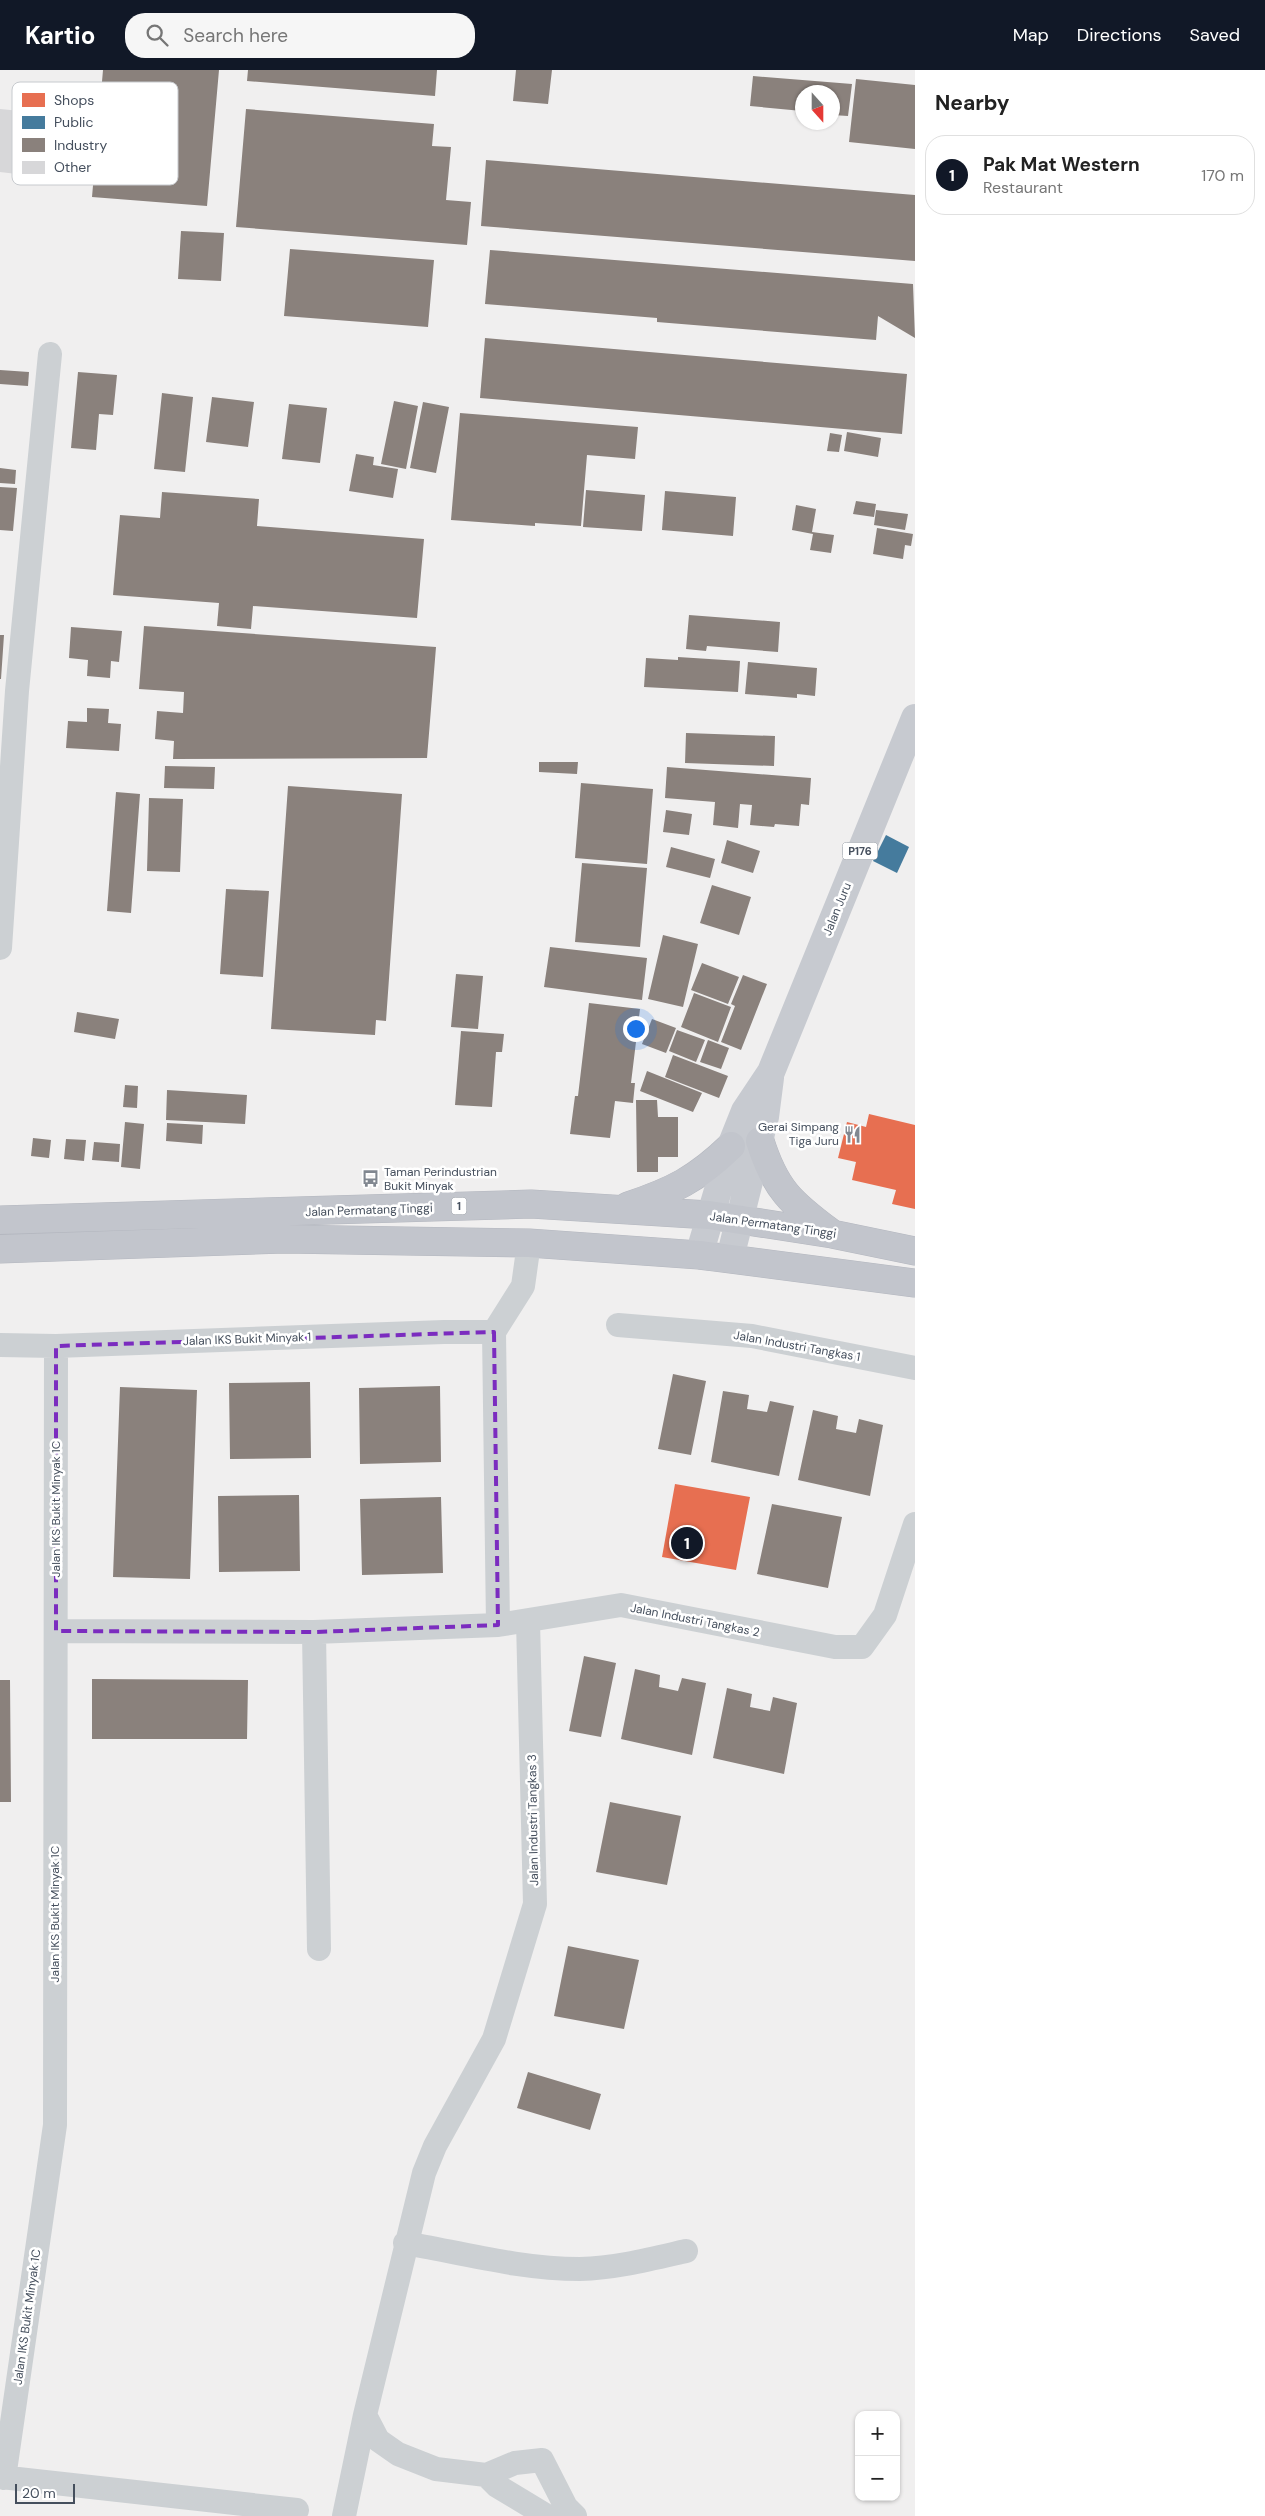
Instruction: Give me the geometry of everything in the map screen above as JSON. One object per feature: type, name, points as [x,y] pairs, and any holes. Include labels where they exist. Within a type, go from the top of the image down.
[{"type":"highway","points":[[760,1141],[767,1164],[780,1188],[797,1207],[832,1234]]},
{"type":"highway","points":[[615,1211],[684,1184],[708,1169],[731,1146]]},
{"type":"highway","name":"Jalan Permatang Tinggi","points":[[0,1220],[531,1204],[615,1211],[709,1215],[832,1234],[915,1251]]},
{"type":"highway","points":[[0,1249],[284,1240],[529,1243],[730,1258],[915,1284]]},
{"type":"main road","name":"Jalan Juru","points":[[699,1255],[709,1215],[731,1146],[745,1111],[771,1072],[915,718]]},
{"type":"main road","name":"Jalan Juru","points":[[730,1258],[738,1219],[760,1141],[771,1072]]},
{"type":"street","points":[[0,948],[17,691],[50,354]]},
{"type":"street","points":[[498,1625],[494,1332],[523,1286],[529,1243]]},
{"type":"street","name":"Jalan Industri Tangkas 1","points":[[618,1325],[752,1336],[915,1368]]},
{"type":"street","name":"Jalan IKS Bukit Minyak 1","points":[[0,1345],[56,1346],[434,1332],[494,1332]]},
{"type":"street","name":"Jalan IKS Bukit Minyak 1C","points":[[2,2478],[55,2125],[56,1346]]},
{"type":"street","name":"Jalan Industri Tangkas 2","points":[[56,1631],[314,1632],[498,1625],[621,1605],[835,1647],[862,1647],[885,1615],[915,1524]]},
{"type":"street","name":"Jalan Industri Tangkas 3","points":[[344,2516],[405,2242],[424,2173],[431,2155],[494,2039],[500,2014],[536,1904],[528,1621]]},
{"type":"street","points":[[314,1632],[319,1949]]},
{"type":"street","points":[[405,2242],[535,2266],[580,2269],[620,2266],[686,2251]]},
{"type":"street","points":[[365,2415],[378,2440],[398,2454],[436,2469],[486,2475],[516,2463],[542,2460],[566,2507],[574,2516]]},
{"type":"street","points":[[486,2475],[497,2486],[546,2516]]},
{"type":"street","points":[[2,2478],[297,2510]]},
{"type":"highlighted area","points":[[494,1332],[498,1625],[314,1632],[56,1631],[56,1346]]},
{"type":"building: Shops","points":[[869,1114],[915,1125],[915,1209],[892,1204],[896,1190],[852,1180],[856,1162],[838,1158],[847,1122],[866,1127]]},
{"type":"building: Shops","points":[[675,1484],[750,1497],[736,1570],[662,1557]]},
{"type":"building: Public","points":[[886,835],[909,847],[897,873],[873,861]]},
{"type":"building: Industry","points":[[103,70],[219,70],[207,206],[92,197],[93,185],[178,185],[178,82],[102,82]]},
{"type":"building: Industry","points":[[248,70],[437,70],[435,96],[247,81]]},
{"type":"building: Industry","points":[[516,70],[552,70],[548,104],[513,101]]},
{"type":"building: Industry","points":[[753,76],[852,84],[848,116],[840,116],[840,85],[795,85],[795,110],[750,106]]},
{"type":"building: Industry","points":[[856,79],[915,85],[915,149],[849,142]]},
{"type":"building: Industry","points":[[246,109],[434,124],[432,146],[451,147],[446,200],[471,202],[467,245],[236,227]]},
{"type":"building: Industry","points":[[486,160],[915,195],[915,261],[481,226]]},
{"type":"building: Industry","points":[[181,231],[224,233],[221,281],[178,279]]},
{"type":"building: Industry","points":[[290,249],[434,260],[428,327],[284,316]]},
{"type":"building: Industry","points":[[490,250],[913,284],[915,338],[878,316],[876,340],[657,322],[657,318],[485,304]]},
{"type":"building: Industry","points":[[485,338],[907,374],[902,434],[480,398]]},
{"type":"building: Industry","points":[[0,370],[29,372],[28,386],[0,384]]},
{"type":"building: Industry","points":[[78,372],[117,375],[113,415],[99,414],[96,450],[71,448]]},
{"type":"building: Industry","points":[[162,393],[193,397],[185,472],[154,469]]},
{"type":"building: Industry","points":[[212,397],[254,402],[248,447],[206,442]]},
{"type":"building: Industry","points":[[394,401],[418,406],[406,469],[381,464]]},
{"type":"building: Industry","points":[[423,402],[449,407],[436,473],[410,468]]},
{"type":"building: Industry","points":[[289,404],[327,408],[320,463],[282,459]]},
{"type":"building: Industry","points":[[460,413],[638,427],[635,459],[587,455],[581,526],[535,523],[535,526],[451,520]]},
{"type":"building: Industry","points":[[847,432],[881,438],[878,457],[844,451]]},
{"type":"building: Industry","points":[[830,433],[842,435],[839,452],[827,451]]},
{"type":"building: Industry","points":[[356,454],[374,457],[373,465],[398,469],[393,498],[349,491]]},
{"type":"building: Industry","points":[[0,468],[16,470],[15,484],[0,483]]},
{"type":"building: Industry","points":[[0,487],[17,488],[13,531],[0,530]]},
{"type":"building: Industry","points":[[586,490],[645,495],[642,531],[583,527]]},
{"type":"building: Industry","points":[[665,491],[736,497],[733,536],[662,530]]},
{"type":"building: Industry","points":[[162,492],[259,499],[257,526],[424,539],[417,618],[253,606],[251,629],[217,626],[219,603],[113,595],[120,515],[160,518]]},
{"type":"building: Industry","points":[[856,501],[876,504],[874,517],[853,514]]},
{"type":"building: Industry","points":[[796,505],[816,509],[812,532],[834,535],[831,553],[810,550],[813,534],[792,530]]},
{"type":"building: Industry","points":[[876,510],[908,514],[905,530],[874,525]]},
{"type":"building: Industry","points":[[877,528],[913,534],[911,546],[905,545],[903,559],[873,554]]},
{"type":"building: Industry","points":[[689,615],[780,622],[778,652],[707,646],[706,651],[686,649]]},
{"type":"building: Industry","points":[[144,626],[436,647],[427,758],[173,759],[174,741],[155,739],[157,711],[183,713],[184,692],[139,689]]},
{"type":"building: Industry","points":[[71,627],[122,631],[119,662],[111,661],[110,678],[87,676],[88,660],[69,658]]},
{"type":"building: Industry","points":[[0,635],[4,635],[1,679],[0,679]]},
{"type":"building: Industry","points":[[678,657],[740,661],[738,692],[644,687],[646,658],[678,660]]},
{"type":"building: Industry","points":[[748,662],[817,668],[815,696],[797,694],[797,698],[745,694]]},
{"type":"building: Industry","points":[[87,708],[109,709],[108,723],[121,724],[119,751],[66,748],[68,721],[87,722]]},
{"type":"building: Industry","points":[[686,733],[775,736],[774,766],[685,763]]},
{"type":"building: Industry","points":[[539,762],[578,762],[577,774],[539,772]]},
{"type":"building: Industry","points":[[165,766],[215,767],[214,789],[164,788]]},
{"type":"building: Industry","points":[[667,767],[811,778],[809,805],[801,804],[799,826],[775,824],[774,827],[750,825],[752,805],[740,804],[738,828],[713,825],[715,802],[665,798]]},
{"type":"building: Industry","points":[[581,783],[653,789],[647,864],[575,858]]},
{"type":"building: Industry","points":[[288,786],[402,794],[386,1021],[376,1020],[375,1035],[271,1029]]},
{"type":"building: Industry","points":[[116,792],[140,794],[131,913],[107,911]]},
{"type":"building: Industry","points":[[149,798],[183,799],[180,872],[147,871]]},
{"type":"building: Industry","points":[[666,810],[692,814],[689,835],[663,832]]},
{"type":"building: Industry","points":[[727,840],[760,851],[753,873],[721,863]]},
{"type":"building: Industry","points":[[671,847],[715,859],[710,878],[666,867]]},
{"type":"building: Industry","points":[[582,863],[647,868],[640,947],[575,942]]},
{"type":"building: Industry","points":[[712,885],[751,897],[739,935],[700,923]]},
{"type":"building: Industry","points":[[226,889],[269,891],[263,977],[220,974]]},
{"type":"building: Industry","points":[[663,935],[698,944],[683,1007],[648,999]]},
{"type":"building: Industry","points":[[550,947],[647,958],[642,1000],[544,987]]},
{"type":"building: Industry","points":[[702,963],[739,977],[728,1004],[691,990]]},
{"type":"building: Industry","points":[[456,974],[483,976],[478,1029],[451,1027]]},
{"type":"building: Industry","points":[[743,975],[767,984],[741,1050],[721,1042],[735,1006],[731,1004]]},
{"type":"building: Industry","points":[[694,993],[731,1007],[718,1042],[681,1027]]},
{"type":"building: Industry","points":[[589,1003],[640,1009],[631,1083],[635,1083],[633,1103],[615,1101],[610,1138],[570,1134],[575,1096],[578,1096]]},
{"type":"building: Industry","points":[[77,1012],[119,1019],[115,1039],[74,1032]]},
{"type":"building: Industry","points":[[652,1019],[676,1028],[666,1053],[642,1044]]},
{"type":"building: Industry","points":[[677,1030],[705,1040],[696,1062],[669,1051]]},
{"type":"building: Industry","points":[[461,1031],[504,1034],[502,1052],[496,1052],[492,1107],[455,1105]]},
{"type":"building: Industry","points":[[708,1040],[729,1048],[721,1069],[700,1062]]},
{"type":"building: Industry","points":[[673,1055],[728,1076],[719,1098],[665,1077]]},
{"type":"building: Industry","points":[[647,1071],[702,1093],[693,1112],[640,1091]]},
{"type":"building: Industry","points":[[125,1085],[138,1086],[137,1108],[123,1107]]},
{"type":"building: Industry","points":[[167,1090],[247,1095],[245,1124],[166,1120]]},
{"type":"building: Industry","points":[[636,1100],[657,1100],[658,1117],[678,1117],[678,1157],[658,1157],[658,1172],[637,1172]]},
{"type":"building: Industry","points":[[125,1122],[144,1124],[140,1169],[121,1167]]},
{"type":"building: Industry","points":[[167,1123],[203,1125],[202,1144],[166,1141]]},
{"type":"building: Industry","points":[[33,1138],[51,1140],[49,1158],[31,1156]]},
{"type":"building: Industry","points":[[66,1139],[86,1140],[84,1161],[64,1159]]},
{"type":"building: Industry","points":[[94,1142],[120,1144],[119,1162],[92,1160]]},
{"type":"building: Industry","points":[[673,1374],[706,1381],[691,1455],[658,1449]]},
{"type":"building: Industry","points":[[310,1382],[311,1458],[230,1459],[229,1383]]},
{"type":"building: Industry","points":[[440,1386],[441,1462],[360,1464],[359,1388]]},
{"type":"building: Industry","points":[[120,1387],[197,1390],[190,1579],[113,1577]]},
{"type":"building: Industry","points":[[723,1391],[749,1395],[747,1409],[767,1412],[770,1401],[794,1406],[779,1476],[711,1462]]},
{"type":"building: Industry","points":[[813,1410],[838,1416],[836,1429],[856,1433],[859,1419],[883,1425],[870,1496],[798,1480]]},
{"type":"building: Industry","points":[[299,1495],[300,1571],[219,1572],[218,1496]]},
{"type":"building: Industry","points":[[441,1497],[443,1573],[362,1575],[360,1499]]},
{"type":"building: Industry","points":[[772,1504],[842,1517],[828,1588],[757,1574]]},
{"type":"building: Industry","points":[[584,1656],[616,1663],[601,1737],[569,1731]]},
{"type":"building: Industry","points":[[635,1669],[660,1675],[659,1687],[678,1691],[682,1678],[706,1683],[692,1755],[621,1739]]},
{"type":"building: Industry","points":[[92,1679],[248,1680],[247,1739],[92,1739]]},
{"type":"building: Industry","points":[[0,1680],[10,1680],[11,1802],[0,1802]]},
{"type":"building: Industry","points":[[727,1688],[752,1694],[750,1707],[770,1711],[773,1697],[797,1703],[784,1774],[713,1758]]},
{"type":"building: Industry","points":[[610,1802],[681,1816],[667,1885],[596,1872]]},
{"type":"building: Industry","points":[[568,1946],[639,1960],[624,2029],[554,2016]]},
{"type":"building: Industry","points":[[528,2072],[601,2094],[590,2130],[517,2108]]},
{"type":"building: Other","points":[[0,109],[12,110],[12,173],[0,172]]},
{"type":"place","name":"Gerai Simpang Tiga Juru","points":[[853,1134]]},
{"type":"place","name":"Taman Perindustrian Bukit Minyak","points":[[370,1179]]},
{"type":"place","name":"Pak Mat Western","points":[[687,1543]]}]
